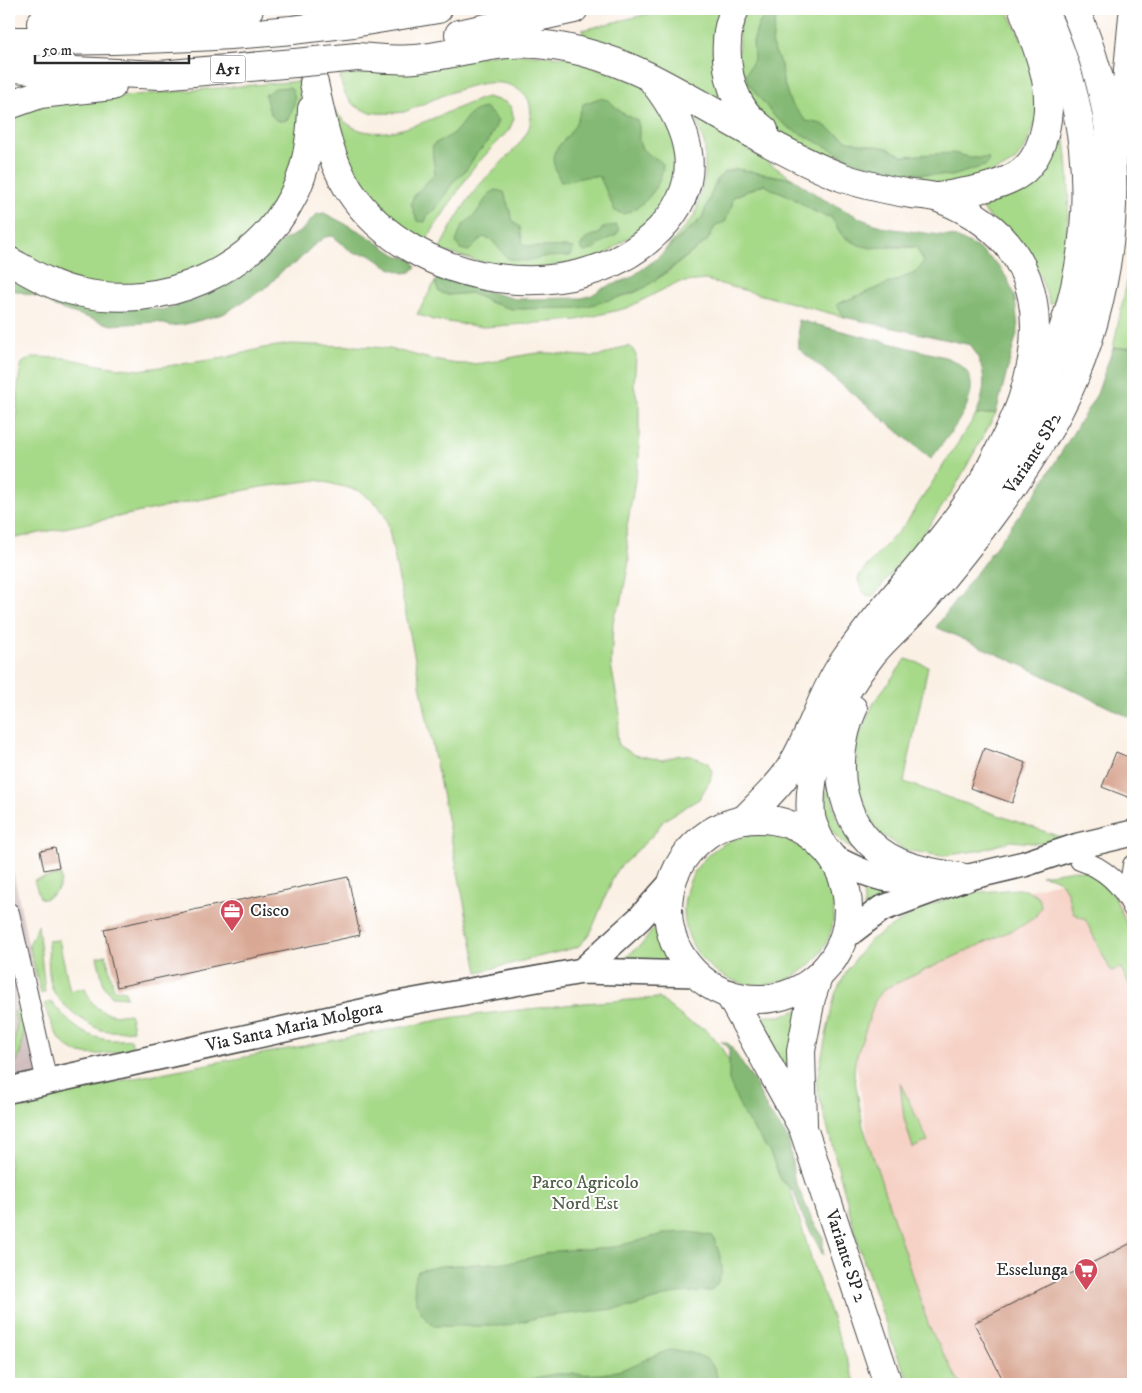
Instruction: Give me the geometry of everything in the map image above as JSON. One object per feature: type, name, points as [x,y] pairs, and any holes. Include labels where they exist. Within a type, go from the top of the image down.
[{"type":"main road","points":[[120,9],[165,15]]},
{"type":"main road","points":[[9,24],[100,21],[249,9]]},
{"type":"main road","name":"A51","points":[[9,41],[110,41],[227,36],[353,23],[438,9]]},
{"type":"main road","name":"A51","points":[[9,68],[160,75],[357,57],[574,9]]},
{"type":"main road","points":[[735,9],[728,26],[726,56],[740,104],[745,112],[764,130],[806,161]]},
{"type":"main road","points":[[938,197],[994,185],[1017,176],[1030,164],[1036,153],[1045,128],[1048,109],[1047,86],[1023,9]]},
{"type":"main road","name":"Variante SP2","points":[[744,820],[788,772],[824,696],[843,662],[952,525],[1015,433],[1048,370],[1070,310],[1082,248],[1086,178],[1079,113],[1062,53],[1043,9]]},
{"type":"main road","name":"Variante SP2","points":[[818,977],[838,951],[843,938],[848,909],[846,890],[840,872],[826,851],[811,818],[811,792],[819,751],[829,727],[873,653],[923,601],[980,530],[1026,467],[1050,427],[1073,381],[1100,299],[1112,193],[1109,128],[1096,66],[1075,9]]},
{"type":"main road","points":[[1106,259],[1122,140],[1133,16]]},
{"type":"main road","points":[[357,57],[413,59],[508,44],[528,43],[592,54],[623,64],[650,77],[806,161],[863,183],[938,197],[961,207],[985,222],[1000,236],[1024,269],[1034,299],[1036,336],[1033,360],[1023,399],[988,472]]},
{"type":"main road","points":[[9,105],[40,94],[110,86],[160,75]]},
{"type":"main road","points":[[9,261],[43,281],[78,292],[109,296],[148,295],[180,289],[226,269],[264,238],[294,195],[304,168],[311,136],[314,83],[327,141],[349,190],[377,224],[397,240],[440,262],[494,277],[521,280],[544,279],[606,267],[649,241],[668,222],[684,196],[687,182],[688,153],[682,128],[670,103],[650,77]]},
{"type":"main road","points":[[923,601],[876,668],[848,721],[841,752],[842,787],[852,820],[866,839],[883,854],[912,867],[965,878]]},
{"type":"main road","points":[[818,977],[801,988],[773,998],[750,999],[728,994],[716,988],[696,974],[683,959],[671,929],[669,896],[673,881],[688,852],[700,841],[728,824],[760,819],[790,825],[806,833],[826,851]]},
{"type":"main road","name":"Variante SP 2","points":[[803,1128],[801,1051],[811,998],[818,977]]},
{"type":"main road","name":"Variante SP 2","points":[[728,994],[803,1128],[888,1384]]},
{"type":"street","points":[[843,938],[881,909],[965,878],[1024,864],[1078,846],[1133,833]]},
{"type":"street","points":[[1024,864],[1080,860],[1133,848]]},
{"type":"street","points":[[826,851],[870,876],[883,880],[899,882],[965,878]]},
{"type":"street","points":[[1080,860],[1100,868],[1131,902]]},
{"type":"street","points":[[1131,902],[1133,865]]},
{"type":"street","points":[[582,972],[640,918],[673,881]]},
{"type":"street","points":[[9,913],[46,1082]]},
{"type":"street","name":"Via Santa Maria Molgora","points":[[9,1090],[398,1004],[582,972],[696,974]]},
{"type":"shaded area","points":[[9,851],[54,1071],[9,1083]]},
{"type":"shaded area","points":[[1133,872],[1133,1384],[934,1384],[876,1190],[854,1050],[891,969],[1025,891],[1085,875]]},
{"type":"green space","points":[[668,9],[728,9],[732,107],[585,39],[582,30]]},
{"type":"green space","points":[[746,9],[1007,9],[1035,67],[1041,110],[1026,146],[1015,161],[1003,168],[957,185],[886,183],[808,154],[759,114],[738,71],[739,23]]},
{"type":"green space","points":[[769,9],[789,9],[779,16],[775,22],[772,45],[781,65],[783,80],[790,102],[806,121],[822,124],[848,141],[888,148],[902,156],[952,153],[974,158],[989,158],[987,165],[952,176],[899,172],[859,163],[789,128],[774,116],[748,83],[746,74],[754,59],[753,42],[758,25]]},
{"type":"green space","points":[[504,53],[566,57],[641,84],[661,109],[675,141],[677,180],[659,215],[602,257],[543,268],[496,266],[439,250],[456,218],[472,195],[483,181],[515,149],[528,130],[531,118],[529,101],[519,90],[507,84],[478,84],[446,94],[404,112],[381,113],[371,112],[354,105],[343,88],[340,76]]},
{"type":"green space","points":[[300,81],[300,133],[285,191],[275,210],[221,262],[147,286],[80,283],[9,249],[9,116],[42,103]]},
{"type":"green space","points":[[290,87],[295,99],[293,107],[288,119],[278,121],[269,110],[265,95],[275,88]]},
{"type":"green space","points":[[487,97],[505,102],[511,107],[514,119],[509,130],[473,168],[423,245],[373,203],[348,164],[332,105],[346,122],[363,131],[383,132],[426,121]]},
{"type":"green space","points":[[600,98],[608,100],[622,113],[637,120],[641,147],[645,152],[663,164],[659,180],[650,195],[638,207],[623,214],[615,211],[600,177],[590,176],[561,182],[554,164],[554,153],[574,127],[583,104]]},
{"type":"green space","points":[[486,108],[498,121],[488,142],[476,154],[467,169],[454,181],[435,210],[428,214],[425,222],[417,221],[411,203],[415,194],[435,174],[432,153],[433,145],[455,132],[473,112]]},
{"type":"green space","points":[[695,114],[793,179],[736,169],[717,179],[702,218],[664,251],[695,215],[705,176],[705,147]]},
{"type":"green space","points":[[1060,133],[1064,135],[1067,156],[1068,219],[1059,283],[1054,303],[1050,304],[1040,276],[973,198]]},
{"type":"green space","points":[[1133,167],[1133,347],[1113,348],[1129,272]]},
{"type":"green space","points":[[736,169],[793,179],[823,199],[864,220],[886,228],[956,237],[978,248],[999,266],[1008,280],[1015,298],[1018,329],[996,413],[976,415],[982,396],[984,379],[980,363],[971,345],[844,317],[837,304],[915,273],[924,261],[916,247],[893,246],[871,248],[859,245],[842,235],[831,217],[817,213],[791,197],[764,184],[733,197],[731,209],[725,222],[716,225],[707,241],[646,287],[624,296],[580,308],[512,309],[492,303],[471,293],[448,295],[439,292],[435,282],[442,274],[453,277],[473,288],[516,299],[582,298],[592,295],[601,289],[630,278],[655,260],[702,218],[717,179],[725,172]]},
{"type":"green space","points":[[764,184],[791,197],[817,213],[831,217],[841,234],[847,239],[865,245],[899,248],[916,247],[924,261],[915,273],[838,304],[844,317],[706,280],[676,283],[627,308],[577,320],[484,327],[433,320],[417,314],[435,282],[439,292],[448,295],[471,293],[492,303],[523,309],[624,296],[636,292],[665,274],[706,241],[716,224],[731,209],[733,197]]},
{"type":"green space","points":[[496,190],[504,192],[513,221],[520,227],[523,245],[574,248],[570,256],[543,257],[525,261],[508,259],[491,239],[483,237],[469,251],[460,249],[456,242],[462,226],[475,215],[489,194]]},
{"type":"green space","points":[[324,213],[361,232],[396,255],[412,260],[416,267],[411,272],[404,273],[390,268],[368,254],[353,253],[333,236],[325,237],[297,262],[283,270],[267,287],[223,314],[171,326],[157,322],[111,325],[55,307],[39,297],[9,289],[9,277],[161,310],[199,299],[270,247],[300,232],[317,214]]},
{"type":"green space","points":[[616,225],[619,231],[615,236],[588,251],[584,252],[580,247],[588,238],[599,234],[603,227]]},
{"type":"green space","points":[[798,320],[945,357],[962,366],[970,377],[971,391],[967,405],[950,434],[931,459],[799,349]]},
{"type":"green space","points":[[291,344],[386,348],[459,364],[497,361],[539,353],[599,356],[627,347],[631,347],[636,355],[634,386],[639,405],[639,457],[626,533],[629,561],[621,604],[615,613],[613,622],[611,665],[620,714],[617,736],[619,746],[635,755],[662,760],[680,755],[691,756],[707,762],[712,771],[710,781],[699,799],[664,820],[652,836],[616,871],[590,934],[578,947],[478,972],[387,520],[379,506],[360,491],[317,480],[261,487],[11,539],[9,535],[12,461],[18,383],[22,363],[33,357],[65,358],[104,366],[139,370],[224,358],[263,348]]},
{"type":"green space","points":[[1133,347],[1133,719],[1028,668],[936,627],[1038,490],[1097,394],[1113,348]]},
{"type":"green space","points":[[996,413],[954,489],[922,536],[872,597],[864,593],[858,580],[860,574],[906,523],[976,415]]},
{"type":"green space","points":[[906,659],[928,666],[904,782],[1066,839],[1044,844],[1011,841],[982,850],[942,856],[904,850],[876,830],[858,790],[856,743],[874,702]]},
{"type":"green space","points":[[829,782],[836,817],[849,837],[867,855],[842,842],[831,828],[825,811],[826,791]]},
{"type":"green space","points":[[759,835],[788,841],[812,857],[828,881],[834,910],[828,939],[812,963],[788,979],[759,985],[730,979],[706,963],[690,939],[684,910],[690,881],[706,857],[730,841]]},
{"type":"green space","points":[[1075,870],[1085,871],[1104,883],[1114,896],[1132,937],[1133,992],[1121,968],[1111,971],[1085,919],[1074,914],[1062,883],[1041,875]]},
{"type":"green space","points":[[61,875],[59,887],[55,892],[45,899],[40,898],[34,880]]},
{"type":"green space","points":[[863,885],[885,890],[887,898],[864,908]]},
{"type":"green space","points":[[1018,889],[1031,892],[1039,899],[1041,907],[1035,917],[1023,925],[884,989],[875,1001],[855,1061],[854,1074],[863,1126],[929,1327],[960,1384],[911,1384],[895,1350],[859,1247],[816,1084],[835,994],[848,969],[870,940],[920,909],[960,894]]},
{"type":"green space","points":[[38,925],[45,992],[41,994],[29,945]]},
{"type":"green space","points":[[656,925],[668,963],[621,961],[643,943]]},
{"type":"green space","points":[[59,940],[70,991],[85,988],[92,1002],[102,1011],[122,1015],[130,1014],[133,1030],[110,1031],[96,1028],[73,1013],[55,994],[50,982],[48,941]]},
{"type":"green space","points":[[106,955],[114,989],[125,991],[127,997],[112,996],[104,986],[97,957]]},
{"type":"green space","name":"Parco Agricolo Nord Est","points":[[659,998],[687,1021],[705,1029],[718,1042],[769,1130],[789,1185],[815,1271],[856,1384],[9,1384],[9,1102],[455,1017],[584,1003]]},
{"type":"green space","points":[[52,1002],[77,1028],[95,1037],[118,1040],[131,1039],[133,1049],[100,1054],[76,1052],[66,1046],[51,1023],[44,1004]]},
{"type":"green space","points":[[18,1009],[21,1015],[23,1040],[16,1063],[11,1068],[17,1024],[14,1012]]},
{"type":"green space","points":[[798,1010],[801,1012],[787,1075],[755,1020],[759,1016],[780,1016]]},
{"type":"green space","points":[[721,1041],[729,1044],[755,1083],[767,1109],[789,1140],[794,1178],[812,1220],[823,1237],[823,1255],[804,1219],[794,1192],[781,1180],[770,1153],[744,1116],[729,1081],[729,1048]]},
{"type":"green space","points":[[900,1083],[928,1141],[913,1148],[904,1118]]},
{"type":"green space","points":[[690,1232],[713,1236],[719,1251],[722,1271],[717,1284],[711,1291],[677,1293],[632,1307],[540,1317],[505,1326],[434,1326],[423,1315],[415,1293],[415,1278],[418,1271],[440,1266],[513,1262],[556,1251],[614,1247],[668,1233]]},
{"type":"green space","points":[[671,1350],[696,1354],[709,1361],[714,1367],[717,1384],[511,1384],[556,1374],[609,1373]]},
{"type":"building","points":[[984,748],[1026,763],[1012,803],[970,788]]},
{"type":"building","points":[[1116,752],[1133,759],[1133,799],[1102,787]]},
{"type":"building","points":[[55,848],[59,867],[44,870],[40,851]]},
{"type":"building","name":"Cisco","points":[[348,877],[360,935],[117,987],[104,929]]},
{"type":"building","name":"Esselunga","points":[[1133,1242],[1133,1384],[1005,1384],[974,1323]]},
{"type":"tunnel","points":[[306,9],[314,83]]},
{"type":"place","name":"Cisco","points":[[232,932]]},
{"type":"place","name":"Esselunga","points":[[1086,1291]]}]
